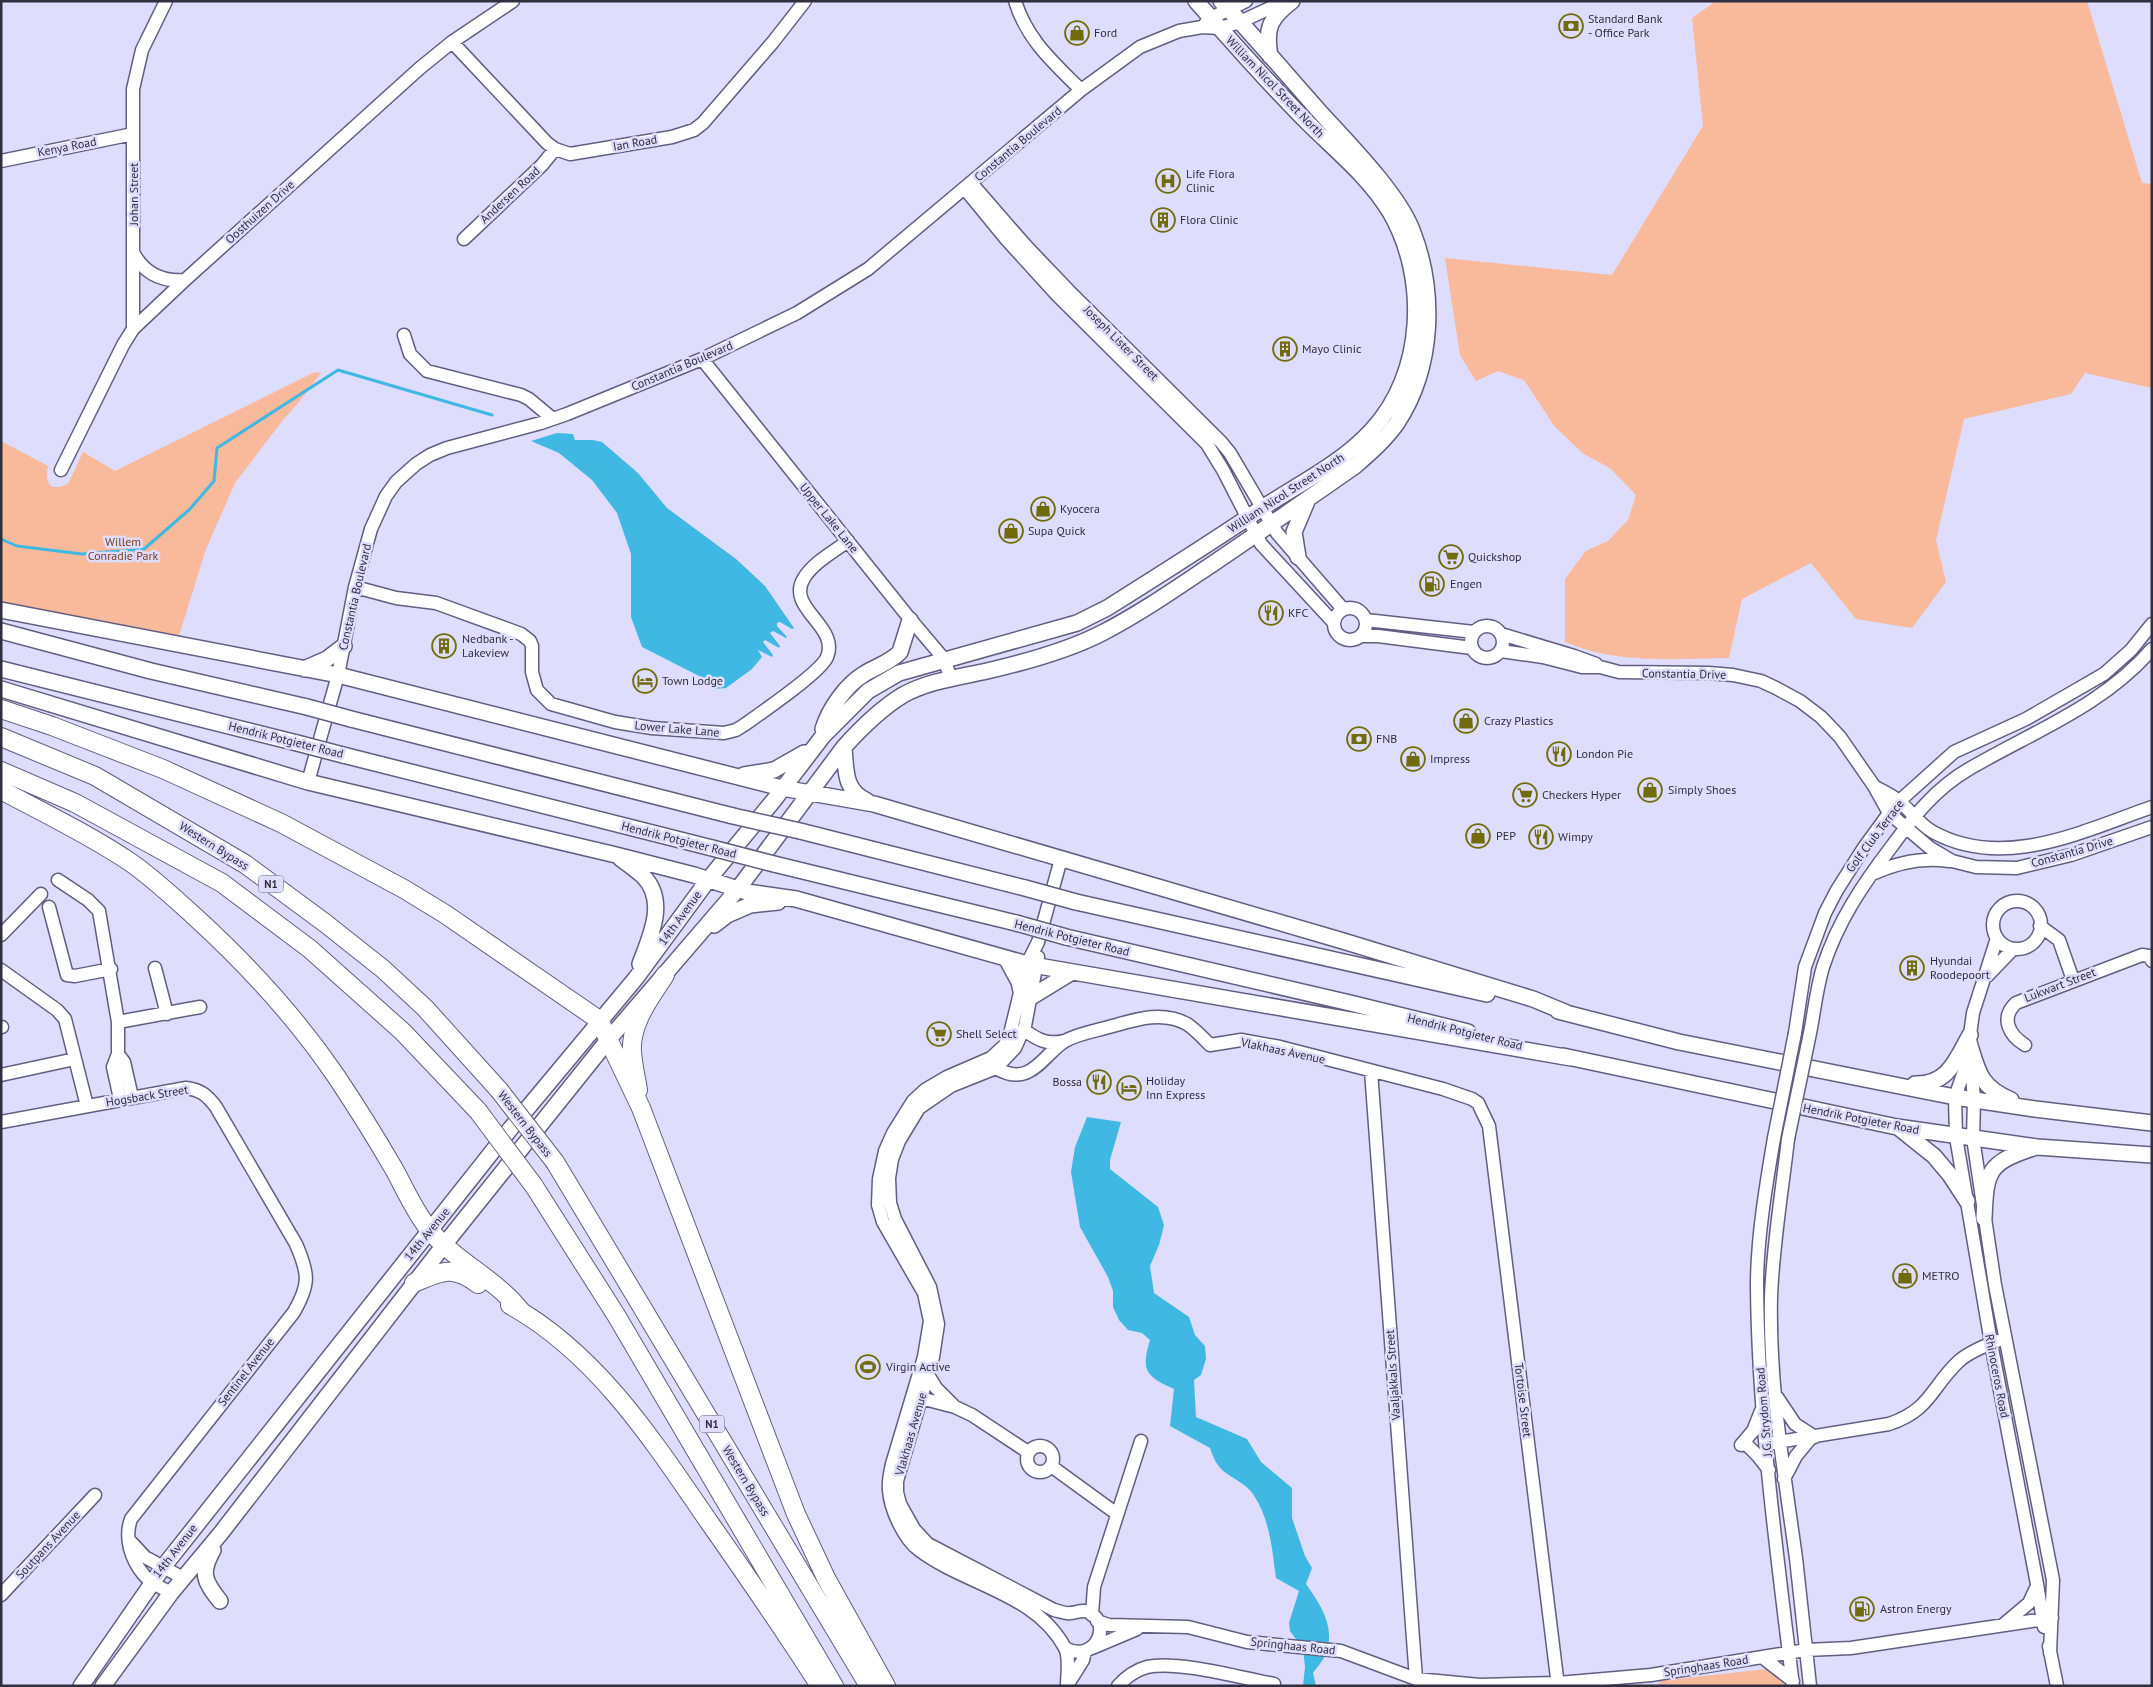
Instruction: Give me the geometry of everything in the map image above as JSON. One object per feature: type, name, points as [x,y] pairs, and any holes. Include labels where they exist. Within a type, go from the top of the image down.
[{"type":"highway","points":[[1,709],[52,726],[163,770],[281,823],[404,889],[437,909],[600,1020],[641,1108],[796,1514],[826,1578],[886,1686]]},
{"type":"highway","name":"Western Bypass","points":[[1,737],[95,776],[245,864],[383,969],[425,1008],[499,1090],[555,1162],[869,1686]]},
{"type":"highway","name":"N1","points":[[1,771],[75,803],[222,883],[310,949],[404,1032],[478,1111],[534,1186],[616,1315],[834,1686]]},
{"type":"highway","points":[[1,790],[129,862],[158,883],[235,954],[261,981],[310,1039],[348,1094],[394,1168],[420,1216],[430,1229],[444,1245],[499,1288],[521,1311]]},
{"type":"highway","points":[[641,1108],[632,1050],[633,1035],[647,1003],[665,975]]},
{"type":"highway","points":[[414,1283],[440,1272],[454,1271],[463,1274],[521,1311],[577,1355],[617,1396],[649,1435],[820,1686]]},
{"type":"main road","name":"William Nicol Street North","points":[[782,788],[812,748],[868,691],[899,673],[1077,623],[1107,608],[1337,461],[1373,430],[1386,412],[1407,369],[1414,333],[1415,294],[1412,273],[1390,212],[1352,165],[1211,24],[1196,1]]},
{"type":"main road","points":[[1270,56],[1267,41],[1270,26],[1278,13],[1292,1]]},
{"type":"main road","name":"William Nicol Street North","points":[[809,794],[844,747],[884,707],[905,694],[951,679],[988,671],[1059,651],[1101,634],[1161,599],[1355,466],[1380,444],[1397,422],[1414,387],[1422,362],[1428,312],[1424,267],[1412,229],[1382,183],[1225,5]]},
{"type":"main road","points":[[1298,558],[1294,532],[1308,499]]},
{"type":"main road","points":[[1,610],[338,675],[782,788],[874,804],[1343,941],[1533,999],[1568,1013]]},
{"type":"main road","points":[[823,736],[827,718],[852,684],[863,674],[900,652],[910,620]]},
{"type":"main road","points":[[1,631],[151,671],[307,707],[1076,902],[1568,1013],[1679,1042],[1899,1084],[1955,1097],[2152,1123]]},
{"type":"main road","points":[[304,669],[328,659],[344,646]]},
{"type":"main road","name":"Hendrik Potgieter Road","points":[[1,669],[1066,937],[1350,1003],[1571,1058],[1897,1127],[1956,1137],[2037,1147],[2152,1155]]},
{"type":"main road","points":[[1,690],[308,782],[616,855],[738,889],[796,899],[1032,965],[1571,1058]]},
{"type":"main road","points":[[844,747],[849,787],[855,795],[874,804]]},
{"type":"main road","points":[[738,776],[774,770],[812,748]]},
{"type":"main road","name":"14th Avenue","points":[[80,1686],[152,1581],[430,1229],[636,978],[708,880],[782,788]]},
{"type":"main road","name":"14th Avenue","points":[[103,1686],[171,1593],[221,1533],[444,1245],[609,1039],[738,889],[809,794]]},
{"type":"main road","points":[[616,855],[649,883],[656,900],[655,918],[636,978]]},
{"type":"main road","points":[[694,941],[726,915],[741,908],[750,905],[796,899]]},
{"type":"main road","points":[[1006,958],[1026,994],[1072,972]]},
{"type":"main road","points":[[1899,1084],[1927,1084],[1944,1076],[1970,1044]]},
{"type":"main road","points":[[1970,1044],[1977,1070],[1989,1088],[2001,1096],[2035,1109]]},
{"type":"main road","points":[[1897,1127],[1934,1156],[1950,1175],[1967,1201]]},
{"type":"main road","points":[[1984,1218],[1985,1188],[1990,1172],[1995,1166],[2012,1155],[2037,1147]]},
{"type":"main road","points":[[220,1600],[208,1586],[204,1572],[206,1563],[221,1533]]},
{"type":"street","name":"Johan Street","points":[[133,329],[133,89],[142,50],[166,1]]},
{"type":"street","name":"Oosthuizen Drive","points":[[61,470],[122,345],[133,329],[185,280],[452,42],[513,1]]},
{"type":"street","name":"Ian Road","points":[[554,149],[570,154],[672,137],[694,130],[773,42],[805,1]]},
{"type":"street","points":[[1015,1],[1024,26],[1031,37],[1081,90]]},
{"type":"street","name":"Constantia Boulevard","points":[[1211,24],[1225,5],[1246,1]]},
{"type":"street","name":"Constantia Boulevard","points":[[308,782],[338,675],[355,587],[371,529],[386,496],[396,482],[416,464],[430,455],[447,448],[553,419],[702,359],[797,313],[868,269],[968,187],[1081,90],[1140,47],[1179,31],[1211,24],[1240,22],[1285,1]]},
{"type":"street","points":[[452,42],[554,149]]},
{"type":"street","name":"Kenya Road","points":[[1,161],[133,134]]},
{"type":"street","name":"Andersen Road","points":[[464,239],[542,165],[554,149]]},
{"type":"street","name":"Joseph Lister Street","points":[[968,187],[1084,307],[1212,432],[1230,453],[1262,508]]},
{"type":"street","name":"Joseph Lister Street","points":[[968,187],[1006,239],[1057,295],[1207,444],[1223,470],[1247,518]]},
{"type":"street","points":[[134,254],[138,262],[154,276],[173,281],[185,280]]},
{"type":"street","points":[[404,334],[410,354],[427,371],[520,395],[553,419]]},
{"type":"street","name":"Upper Lake Lane","points":[[702,359],[910,620],[944,659],[951,679]]},
{"type":"street","points":[[1262,508],[1271,524],[1298,558],[1343,609]]},
{"type":"street","points":[[1247,518],[1261,544],[1334,623]]},
{"type":"street","name":"Lower Lake Lane","points":[[355,587],[396,598],[444,605],[521,634],[530,640],[532,646],[532,672],[537,690],[551,704],[615,722],[652,728],[724,734],[744,725],[822,666],[829,650],[829,643],[826,633],[806,608],[801,598],[800,584],[811,569],[848,541]]},
{"type":"street","points":[[1354,608],[1365,615],[1367,626],[1361,636],[1356,639],[1344,639],[1335,631],[1334,623],[1335,618],[1343,609],[1354,608]]},
{"type":"street","points":[[1366,620],[1474,632]]},
{"type":"street","name":"Golf Club Terrace","points":[[1774,1138],[1795,1033],[1805,967],[1825,913],[1837,890],[1889,813],[1899,801],[1954,752],[2026,719],[2104,674],[2131,650],[2152,624]]},
{"type":"street","points":[[1483,626],[1494,627],[1501,634],[1504,644],[1501,651],[1496,656],[1484,658],[1474,653],[1471,642],[1474,632],[1483,626]]},
{"type":"street","name":"Constantia Drive","points":[[1501,634],[1574,656],[1600,667]]},
{"type":"street","points":[[1361,636],[1388,637],[1472,648]]},
{"type":"street","name":"Golf Club Terrace","points":[[1788,1139],[1823,969],[1833,940],[1854,897],[1905,828],[1914,816],[1949,781],[2092,701],[2119,682],[2152,649]]},
{"type":"street","name":"Constantia Drive","points":[[1501,651],[1543,657],[1582,667],[1600,667],[1637,673],[1734,675],[1761,681],[1800,701],[1820,717],[1840,737],[1874,786],[1889,813],[1930,848],[1952,861],[1976,867],[1996,869],[2025,866],[2071,855],[2152,827]]},
{"type":"street","points":[[1987,759],[1990,734],[2010,746]]},
{"type":"street","name":"Constantia Drive","points":[[1874,786],[1899,801],[1930,831],[1948,840],[1974,846],[2027,847],[2064,838],[2152,807]]},
{"type":"street","points":[[994,1063],[1015,1048],[1024,1030],[1026,994],[1032,965],[1061,859]]},
{"type":"street","points":[[1871,874],[1893,865],[1918,861],[1952,861]]},
{"type":"street","points":[[58,880],[88,900],[99,911],[111,969],[118,1022],[118,1054],[124,1062],[126,1098]]},
{"type":"street","points":[[1,935],[41,894]]},
{"type":"street","points":[[2016,901],[2031,906],[2040,918],[2040,926],[2035,940],[2021,948],[2006,946],[1998,938],[1993,928],[1993,920],[1996,912],[2008,903],[2016,901]]},
{"type":"street","points":[[49,907],[67,974],[75,976],[111,969]]},
{"type":"street","points":[[2040,926],[2059,940],[2073,980]]},
{"type":"street","points":[[1970,1044],[1973,1013],[1998,938]]},
{"type":"street","points":[[2035,940],[2055,944],[2061,950]]},
{"type":"street","points":[[1985,978],[2014,948]]},
{"type":"street","name":"Lukwart Street","points":[[2025,1045],[2012,1034],[2007,1022],[2008,1013],[2022,999],[2142,955],[2149,956],[2152,960]]},
{"type":"street","points":[[156,968],[167,1014]]},
{"type":"street","points":[[1,970],[62,1015],[68,1024],[87,1106]]},
{"type":"street","points":[[994,1063],[1012,1032],[1026,994]]},
{"type":"street","points":[[118,1022],[200,1007]]},
{"type":"street","name":"Vlakhaas Avenue","points":[[1072,1612],[1039,1604],[928,1544],[914,1529],[905,1515],[897,1492],[927,1347],[930,1322],[924,1293],[883,1222],[878,1205],[879,1179],[885,1151],[893,1133],[913,1101],[925,1090],[947,1076],[994,1063],[1012,1073],[1035,1069],[1064,1041],[1135,1020],[1154,1017],[1186,1023],[1210,1046],[1226,1041],[1241,1040],[1280,1047],[1443,1089],[1472,1099],[1478,1103],[1485,1116]]},
{"type":"street","points":[[1024,1030],[1036,1039],[1047,1043],[1064,1041]]},
{"type":"street","name":"Rhinoceros Road","points":[[1970,1044],[1955,1097],[1956,1137],[1991,1343],[2037,1584],[2047,1619],[2050,1653],[2057,1686]]},
{"type":"street","name":"Rhinoceros Road","points":[[1970,1044],[1974,1099],[1973,1138],[1984,1218],[2053,1580],[2047,1619]]},
{"type":"street","points":[[1,1075],[76,1059]]},
{"type":"street","name":"Vlakhaas Avenue","points":[[994,1063],[951,1086],[919,1108],[902,1134],[892,1159],[889,1178],[890,1203],[894,1219],[930,1287],[937,1312],[938,1324],[937,1342],[928,1374],[917,1397],[889,1479],[890,1497],[902,1530],[918,1550],[1022,1605],[1043,1621],[1058,1636],[1065,1648],[1068,1664],[1067,1686]]},
{"type":"street","name":"Vaaljakkals Street","points":[[1371,1071],[1416,1679]]},
{"type":"street","name":"Hogsback Street","points":[[1,1122],[186,1088],[205,1093],[216,1107],[267,1195]]},
{"type":"street","name":"Tortoise Street","points":[[1485,1116],[1489,1126],[1558,1684]]},
{"type":"street","name":"J.G. Strydom Road","points":[[1774,1138],[1767,1179],[1757,1284],[1763,1408],[1784,1480],[1796,1558],[1810,1686]]},
{"type":"street","name":"J.G. Strydom Road","points":[[1788,1139],[1773,1259],[1772,1309],[1775,1394],[1769,1470],[1793,1683]]},
{"type":"street","name":"Sentinel Avenue","points":[[128,1539],[128,1525],[135,1512],[288,1320],[304,1295],[306,1284],[304,1262],[296,1244],[267,1195]]},
{"type":"street","points":[[1772,1443],[1889,1424],[1910,1416],[1919,1409],[1960,1360],[1991,1343],[2006,1338]]},
{"type":"street","points":[[928,1374],[936,1388],[955,1407]]},
{"type":"street","points":[[1775,1394],[1795,1424],[1813,1437]]},
{"type":"street","points":[[917,1397],[955,1407],[972,1414],[1028,1452],[1032,1448],[1040,1446],[1049,1449],[1053,1458],[1051,1466],[1117,1514]]},
{"type":"street","points":[[1763,1408],[1753,1432],[1744,1445],[1769,1470]]},
{"type":"street","points":[[1784,1480],[1796,1456],[1813,1437]]},
{"type":"street","points":[[1067,1686],[1099,1635],[1095,1618],[1094,1587],[1141,1441]]},
{"type":"street","name":"Soutpans Avenue","points":[[1,1595],[95,1496]]},
{"type":"street","points":[[128,1539],[145,1557],[183,1578]]},
{"type":"street","points":[[128,1539],[130,1552],[144,1576],[171,1593]]},
{"type":"street","points":[[2004,1624],[2029,1603],[2037,1584]]},
{"type":"street","points":[[1058,1636],[1060,1624],[1094,1587]]},
{"type":"street","points":[[1072,1612],[1085,1611],[1095,1618]]},
{"type":"street","name":"Springhaas Road","points":[[1095,1618],[1109,1625],[1188,1627],[1247,1642],[1341,1651],[1416,1679],[1480,1685],[1558,1684],[1652,1675],[1806,1650],[1851,1648],[2047,1619]]},
{"type":"street","points":[[1065,1648],[1078,1653],[1089,1650],[1144,1626]]},
{"type":"street","points":[[1762,1657],[1793,1683]]},
{"type":"street","points":[[1118,1686],[1124,1678],[1140,1670],[1149,1667],[1174,1666],[1274,1684]]},
{"type":"green space","points":[[1716,1],[2087,1],[2142,183],[2152,184],[2152,388],[2085,373],[2071,394],[1964,419],[1936,540],[1946,582],[1912,628],[1856,619],[1811,563],[1742,599],[1729,658],[1646,659],[1604,654],[1565,642],[1565,579],[1586,551],[1608,541],[1628,520],[1636,495],[1610,468],[1584,454],[1555,427],[1524,380],[1498,371],[1476,381],[1460,355],[1445,258],[1612,275],[1703,126],[1692,18]]},
{"type":"green space","name":"Willem Conradie Park","points":[[315,372],[321,373],[235,483],[206,549],[177,642],[1,609],[1,441],[48,466],[47,475],[49,482],[52,487],[60,487],[68,484],[83,452],[115,471]]},
{"type":"green space","points":[[1784,1667],[1787,1686],[1659,1686],[1659,1681]]},
{"type":"water","points":[[557,433],[573,434],[575,440],[602,442],[638,473],[667,508],[736,559],[765,586],[794,628],[792,629],[780,622],[777,623],[777,626],[787,637],[773,631],[770,633],[780,646],[779,648],[765,640],[763,642],[773,655],[772,657],[758,650],[762,657],[752,669],[726,688],[714,689],[703,678],[642,647],[631,617],[631,554],[617,513],[592,480],[559,453],[531,441]]},
{"type":"water","points":[[1087,1117],[1121,1122],[1110,1160],[1110,1169],[1158,1207],[1164,1225],[1159,1245],[1150,1266],[1154,1293],[1189,1317],[1195,1335],[1205,1346],[1206,1359],[1201,1375],[1194,1380],[1196,1417],[1247,1439],[1261,1462],[1292,1488],[1292,1518],[1305,1556],[1312,1568],[1306,1584],[1321,1608],[1328,1625],[1329,1643],[1325,1656],[1313,1673],[1316,1686],[1303,1686],[1305,1667],[1303,1649],[1290,1631],[1289,1623],[1299,1591],[1276,1578],[1267,1524],[1259,1504],[1247,1487],[1220,1468],[1210,1448],[1170,1426],[1174,1389],[1151,1376],[1148,1371],[1146,1358],[1150,1340],[1142,1333],[1128,1330],[1119,1320],[1113,1307],[1113,1291],[1108,1277],[1080,1227],[1071,1172],[1075,1147]]},
{"type":"waterway","points":[[1,539],[17,546],[82,554],[144,549],[189,510],[214,481],[217,448],[338,370],[492,415]]},
{"type":"place","name":"Standard Bank - Office Park","points":[[1571,26]]},
{"type":"place","name":"Ford","points":[[1077,33]]},
{"type":"place","name":"Life Flora Clinic","points":[[1168,181]]},
{"type":"place","name":"Flora Clinic","points":[[1163,220]]},
{"type":"place","name":"Mayo Clinic","points":[[1285,349]]},
{"type":"place","name":"Kyocera","points":[[1043,509]]},
{"type":"place","name":"Supa Quick","points":[[1011,531]]},
{"type":"place","name":"Quickshop","points":[[1451,557]]},
{"type":"place","name":"Engen","points":[[1432,584]]},
{"type":"place","name":"KFC","points":[[1271,613]]},
{"type":"place","name":"Nedbank - Lakeview","points":[[444,646]]},
{"type":"place","name":"Town Lodge","points":[[645,681]]},
{"type":"place","name":"Crazy Plastics","points":[[1466,721]]},
{"type":"place","name":"FNB","points":[[1359,739]]},
{"type":"place","name":"London Pie","points":[[1559,754]]},
{"type":"place","name":"Impress","points":[[1413,759]]},
{"type":"place","name":"Simply Shoes","points":[[1650,790]]},
{"type":"place","name":"Checkers Hyper","points":[[1525,795]]},
{"type":"place","name":"PEP","points":[[1478,836]]},
{"type":"place","name":"Wimpy","points":[[1541,837]]},
{"type":"place","name":"Hyundai Roodepoort","points":[[1912,968]]},
{"type":"place","name":"Shell Select","points":[[939,1034]]},
{"type":"place","name":"Bossa","points":[[1099,1082]]},
{"type":"place","name":"Holiday Inn Express","points":[[1129,1088]]},
{"type":"place","name":"METRO","points":[[1905,1276]]},
{"type":"place","name":"Virgin Active","points":[[868,1367]]},
{"type":"place","name":"Astron Energy","points":[[1862,1609]]}]
